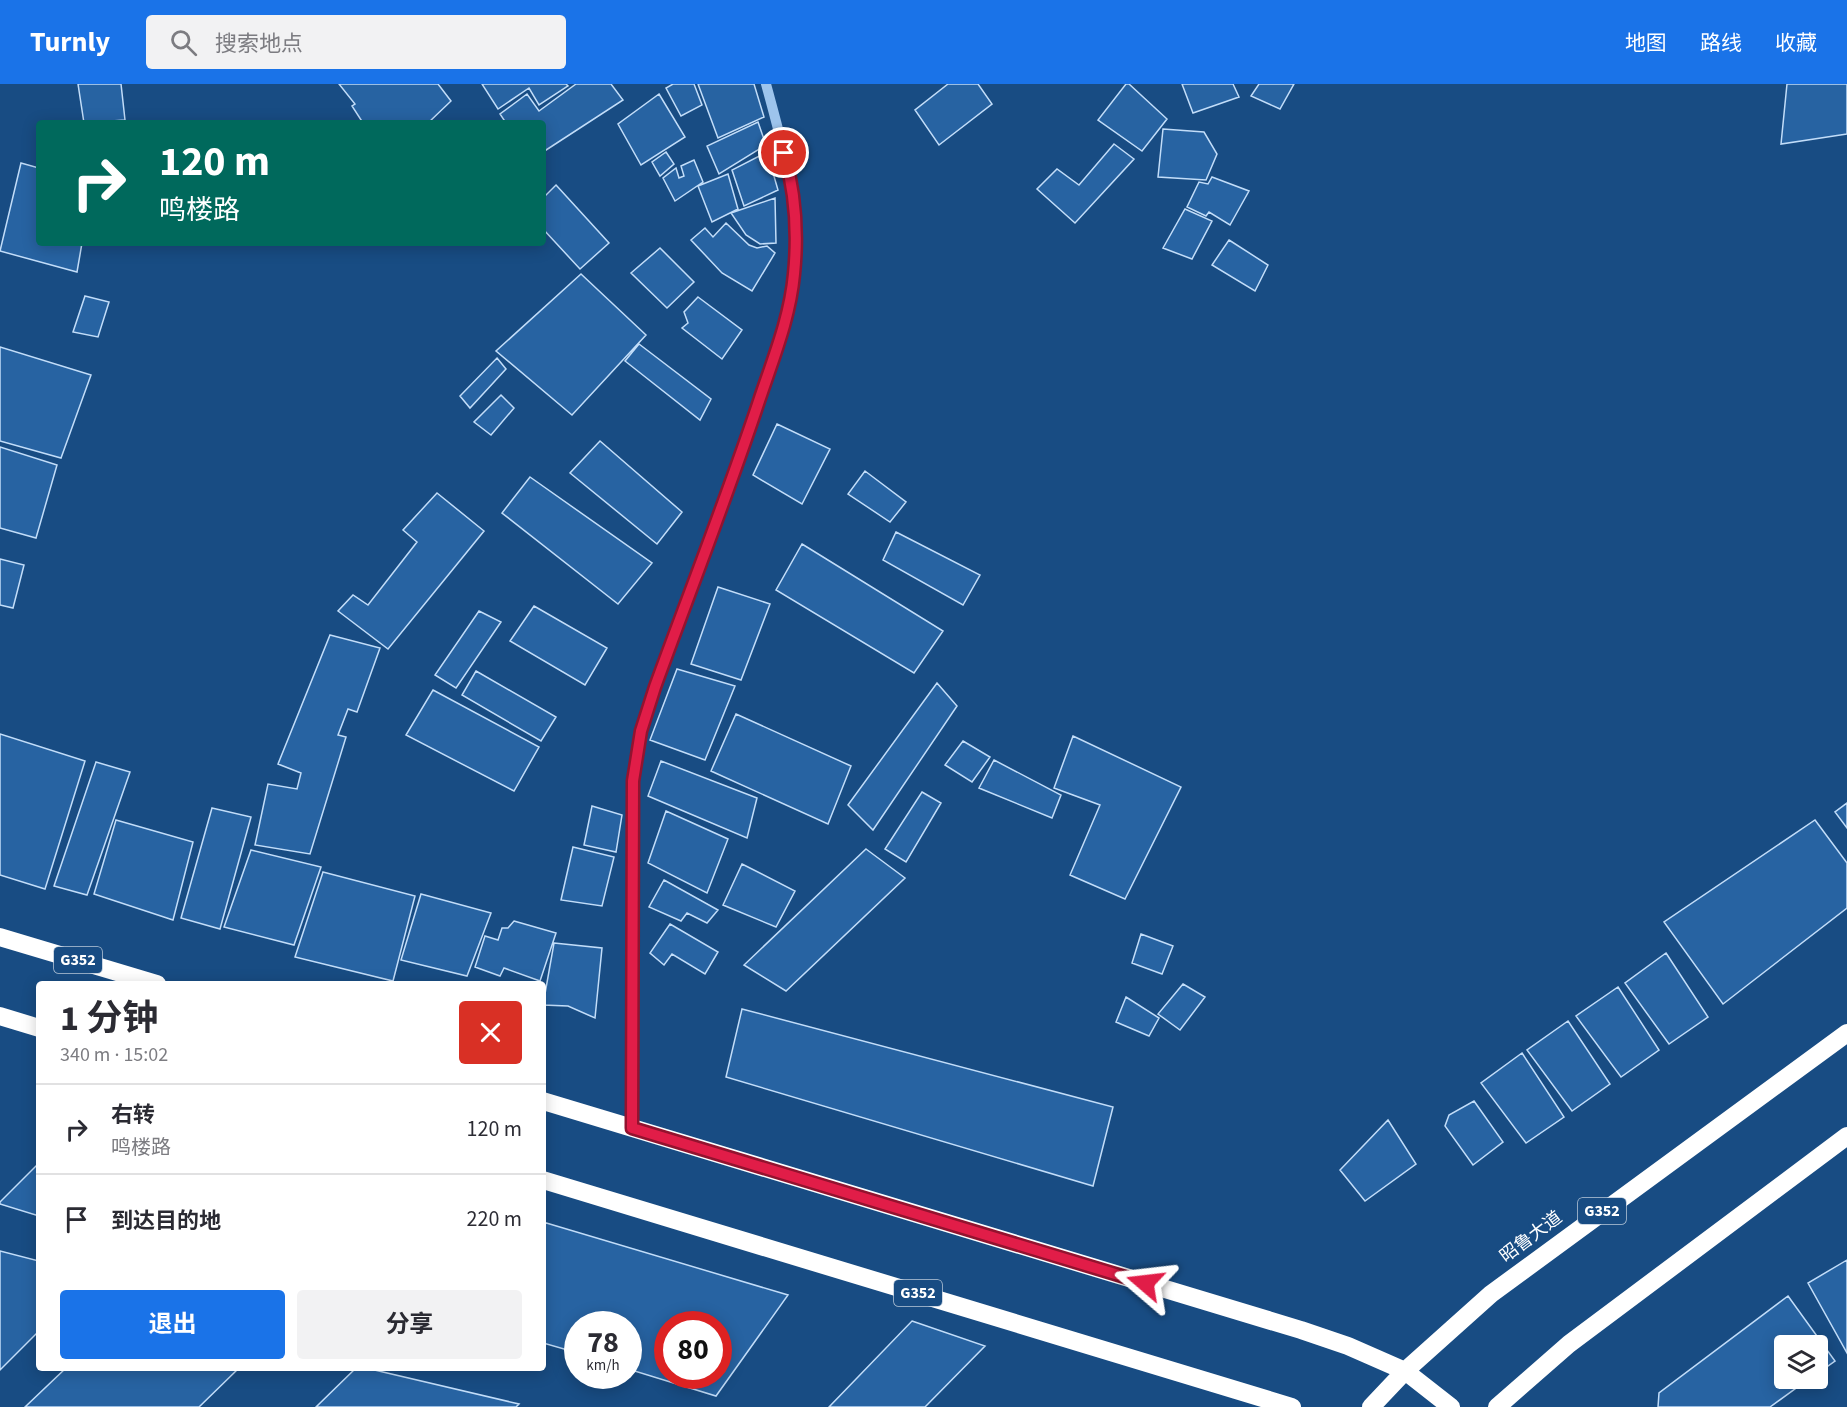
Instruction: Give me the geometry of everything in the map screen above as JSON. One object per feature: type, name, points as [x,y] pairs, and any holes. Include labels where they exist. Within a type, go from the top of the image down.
[{"type":"highway","name":"G352","points":[[0,937],[147,981]]},
{"type":"highway","points":[[0,1016],[36,1027]]},
{"type":"highway","name":"昭鲁大道","points":[[1371,1407],[1404,1371],[1491,1294],[1847,1033]]},
{"type":"highway","points":[[546,1102],[1301,1330],[1348,1346],[1404,1371],[1451,1407]]},
{"type":"highway","points":[[1497,1407],[1569,1344],[1847,1136]]},
{"type":"highway","name":"G352","points":[[546,1181],[1292,1407]]},
{"type":"street","points":[[632,1128],[631,838],[633,781],[641,731],[752,423],[786,320],[794,275],[796,232],[790,175],[765,84]]},
{"type":"building","points":[[78,84],[121,84],[125,120],[84,120]]},
{"type":"building","points":[[339,84],[438,84],[451,101],[431,120],[361,120],[352,106],[355,104]]},
{"type":"building","points":[[482,84],[566,84],[568,86],[539,105],[529,88],[498,109]]},
{"type":"building","points":[[576,84],[611,84],[623,100],[546,150],[546,120],[504,120],[500,114],[527,94],[539,111]]},
{"type":"building","points":[[673,84],[694,84],[702,105],[681,116],[666,88]]},
{"type":"building","points":[[698,84],[754,84],[764,117],[718,138]]},
{"type":"building","points":[[948,84],[978,84],[992,104],[939,145],[915,110]]},
{"type":"building","points":[[1126,84],[1129,84],[1167,119],[1142,151],[1098,120]]},
{"type":"building","points":[[1182,84],[1233,84],[1239,97],[1193,113]]},
{"type":"building","points":[[1259,84],[1294,84],[1280,109],[1251,96]]},
{"type":"building","points":[[1787,84],[1847,84],[1847,134],[1781,144]]},
{"type":"building","points":[[659,94],[685,137],[641,165],[618,124]]},
{"type":"building","points":[[758,122],[766,145],[719,174],[707,146]]},
{"type":"building","points":[[1163,129],[1204,132],[1217,154],[1206,180],[1158,177]]},
{"type":"building","points":[[1114,144],[1134,159],[1075,223],[1037,189],[1057,169],[1079,185]]},
{"type":"building","points":[[666,152],[674,164],[660,176],[652,162]]},
{"type":"building","points":[[767,152],[778,190],[744,206],[732,170]]},
{"type":"building","points":[[694,160],[703,182],[675,201],[663,178],[676,168],[679,178],[684,176],[681,166]]},
{"type":"building","points":[[21,163],[36,167],[36,246],[81,246],[77,272],[0,251]]},
{"type":"building","points":[[728,174],[738,209],[712,222],[698,186]]},
{"type":"building","points":[[1212,177],[1249,191],[1230,225],[1209,212],[1206,216],[1187,207],[1199,182],[1208,184]]},
{"type":"building","points":[[556,185],[609,243],[580,269],[546,232],[546,195]]},
{"type":"building","points":[[775,198],[776,243],[760,244],[746,235],[731,213]]},
{"type":"building","points":[[1185,209],[1212,221],[1192,259],[1163,248]]},
{"type":"building","points":[[726,223],[749,245],[757,248],[767,246],[775,253],[752,291],[722,273],[691,240],[705,228],[713,237]]},
{"type":"building","points":[[1229,240],[1268,265],[1255,291],[1212,265]]},
{"type":"building","points":[[660,248],[694,282],[667,308],[631,273]]},
{"type":"building","points":[[581,274],[646,335],[572,415],[496,351]]},
{"type":"building","points":[[85,296],[109,302],[98,337],[73,332]]},
{"type":"building","points":[[698,297],[742,330],[722,359],[682,328],[688,323],[684,312]]},
{"type":"building","points":[[639,344],[711,399],[700,420],[625,361]]},
{"type":"building","points":[[0,347],[91,375],[61,458],[0,441]]},
{"type":"building","points":[[497,358],[506,369],[470,408],[460,396]]},
{"type":"building","points":[[501,395],[514,408],[491,435],[474,422]]},
{"type":"building","points":[[777,424],[830,449],[802,504],[753,475]]},
{"type":"building","points":[[600,441],[682,512],[657,544],[570,473]]},
{"type":"building","points":[[0,447],[57,465],[36,538],[0,528]]},
{"type":"building","points":[[865,471],[906,502],[890,522],[848,494]]},
{"type":"building","points":[[530,477],[652,563],[618,604],[502,513]]},
{"type":"building","points":[[437,493],[484,531],[388,649],[338,611],[353,595],[368,605],[417,542],[403,530]]},
{"type":"building","points":[[896,532],[980,575],[963,605],[883,560]]},
{"type":"building","points":[[802,544],[943,631],[914,673],[776,590]]},
{"type":"building","points":[[0,559],[24,565],[13,608],[0,605]]},
{"type":"building","points":[[718,587],[770,604],[741,680],[691,664]]},
{"type":"building","points":[[534,606],[607,648],[585,685],[510,641]]},
{"type":"building","points":[[479,611],[501,622],[456,688],[435,675]]},
{"type":"building","points":[[330,635],[380,648],[357,712],[348,709],[338,735],[346,737],[310,854],[255,845],[268,784],[297,789],[301,773],[278,764]]},
{"type":"building","points":[[677,669],[735,686],[705,760],[650,740]]},
{"type":"building","points":[[476,671],[556,717],[541,741],[462,695]]},
{"type":"building","points":[[937,683],[957,706],[873,830],[848,805]]},
{"type":"building","points":[[433,690],[539,747],[514,791],[406,735]]},
{"type":"building","points":[[736,714],[851,766],[828,824],[711,771]]},
{"type":"building","points":[[0,734],[85,761],[45,889],[0,875]]},
{"type":"building","points":[[1073,736],[1181,787],[1125,899],[1070,875],[1100,805],[1054,788]]},
{"type":"building","points":[[963,741],[990,757],[972,782],[945,765]]},
{"type":"building","points":[[994,760],[1061,795],[1052,818],[979,788]]},
{"type":"building","points":[[661,761],[757,798],[747,838],[648,796]]},
{"type":"building","points":[[96,762],[130,772],[87,895],[54,886]]},
{"type":"building","points":[[922,792],[941,803],[906,862],[885,849]]},
{"type":"building","points":[[1847,803],[1847,828],[1835,812]]},
{"type":"building","points":[[592,806],[622,815],[616,852],[584,845]]},
{"type":"building","points":[[212,808],[251,817],[220,929],[181,918]]},
{"type":"building","points":[[666,811],[728,839],[707,893],[648,863]]},
{"type":"building","points":[[116,820],[193,842],[173,920],[94,894]]},
{"type":"building","points":[[1815,820],[1847,863],[1847,908],[1723,1004],[1664,922]]},
{"type":"building","points":[[573,847],[614,857],[602,906],[561,900]]},
{"type":"building","points":[[866,849],[905,878],[786,991],[744,965]]},
{"type":"building","points":[[251,850],[321,867],[294,945],[224,927]]},
{"type":"building","points":[[742,864],[795,891],[776,927],[723,905]]},
{"type":"building","points":[[323,872],[415,896],[393,981],[295,957]]},
{"type":"building","points":[[664,880],[718,910],[707,923],[687,913],[681,921],[649,907]]},
{"type":"building","points":[[421,894],[491,913],[467,976],[401,960]]},
{"type":"building","points":[[514,921],[556,933],[540,981],[504,968],[500,976],[475,967],[485,936],[498,940],[502,928],[508,928]]},
{"type":"building","points":[[670,924],[718,952],[705,974],[672,954],[664,965],[650,953]]},
{"type":"building","points":[[1141,934],[1173,946],[1162,974],[1132,963]]},
{"type":"building","points":[[554,943],[602,948],[595,1018],[568,1006],[546,1005],[546,988]]},
{"type":"building","points":[[1666,953],[1708,1017],[1669,1044],[1625,983]]},
{"type":"building","points":[[1183,984],[1205,997],[1180,1030],[1158,1014]]},
{"type":"building","points":[[1618,987],[1659,1050],[1621,1077],[1576,1016]]},
{"type":"building","points":[[1126,997],[1159,1018],[1149,1036],[1116,1022]]},
{"type":"building","points":[[742,1009],[1113,1107],[1093,1186],[726,1077]]},
{"type":"building","points":[[1568,1021],[1610,1084],[1572,1111],[1527,1050]]},
{"type":"building","points":[[1522,1053],[1564,1117],[1526,1143],[1481,1083]]},
{"type":"building","points":[[1474,1101],[1503,1142],[1473,1165],[1445,1126],[1449,1115]]},
{"type":"building","points":[[1388,1120],[1416,1164],[1365,1201],[1340,1170]]},
{"type":"building","points":[[36,1166],[36,1215],[0,1204]]},
{"type":"building","points":[[546,1223],[788,1295],[732,1374],[732,1311],[654,1311],[654,1377],[642,1373],[642,1311],[564,1311],[564,1349],[546,1344]]},
{"type":"building","points":[[0,1251],[36,1260],[36,1334],[0,1370]]},
{"type":"building","points":[[1847,1260],[1847,1353],[1808,1283]]},
{"type":"building","points":[[1788,1296],[1816,1335],[1774,1335],[1774,1389],[1795,1389],[1770,1407],[1658,1407],[1659,1393]]},
{"type":"building","points":[[912,1321],[985,1346],[925,1407],[829,1407]]},
{"type":"building","points":[[1828,1351],[1835,1361],[1828,1366]]},
{"type":"building","points":[[63,1371],[236,1371],[199,1407],[25,1407]]},
{"type":"building","points":[[353,1371],[379,1371],[519,1404],[516,1407],[316,1407]]},
{"type":"building","points":[[693,1389],[721,1389],[716,1396]]},
{"type":"route","points":[[784,153],[790,175],[796,232],[794,275],[786,320],[752,423],[655,687],[641,731],[633,781],[631,838],[632,1128],[1145,1283]]}]
